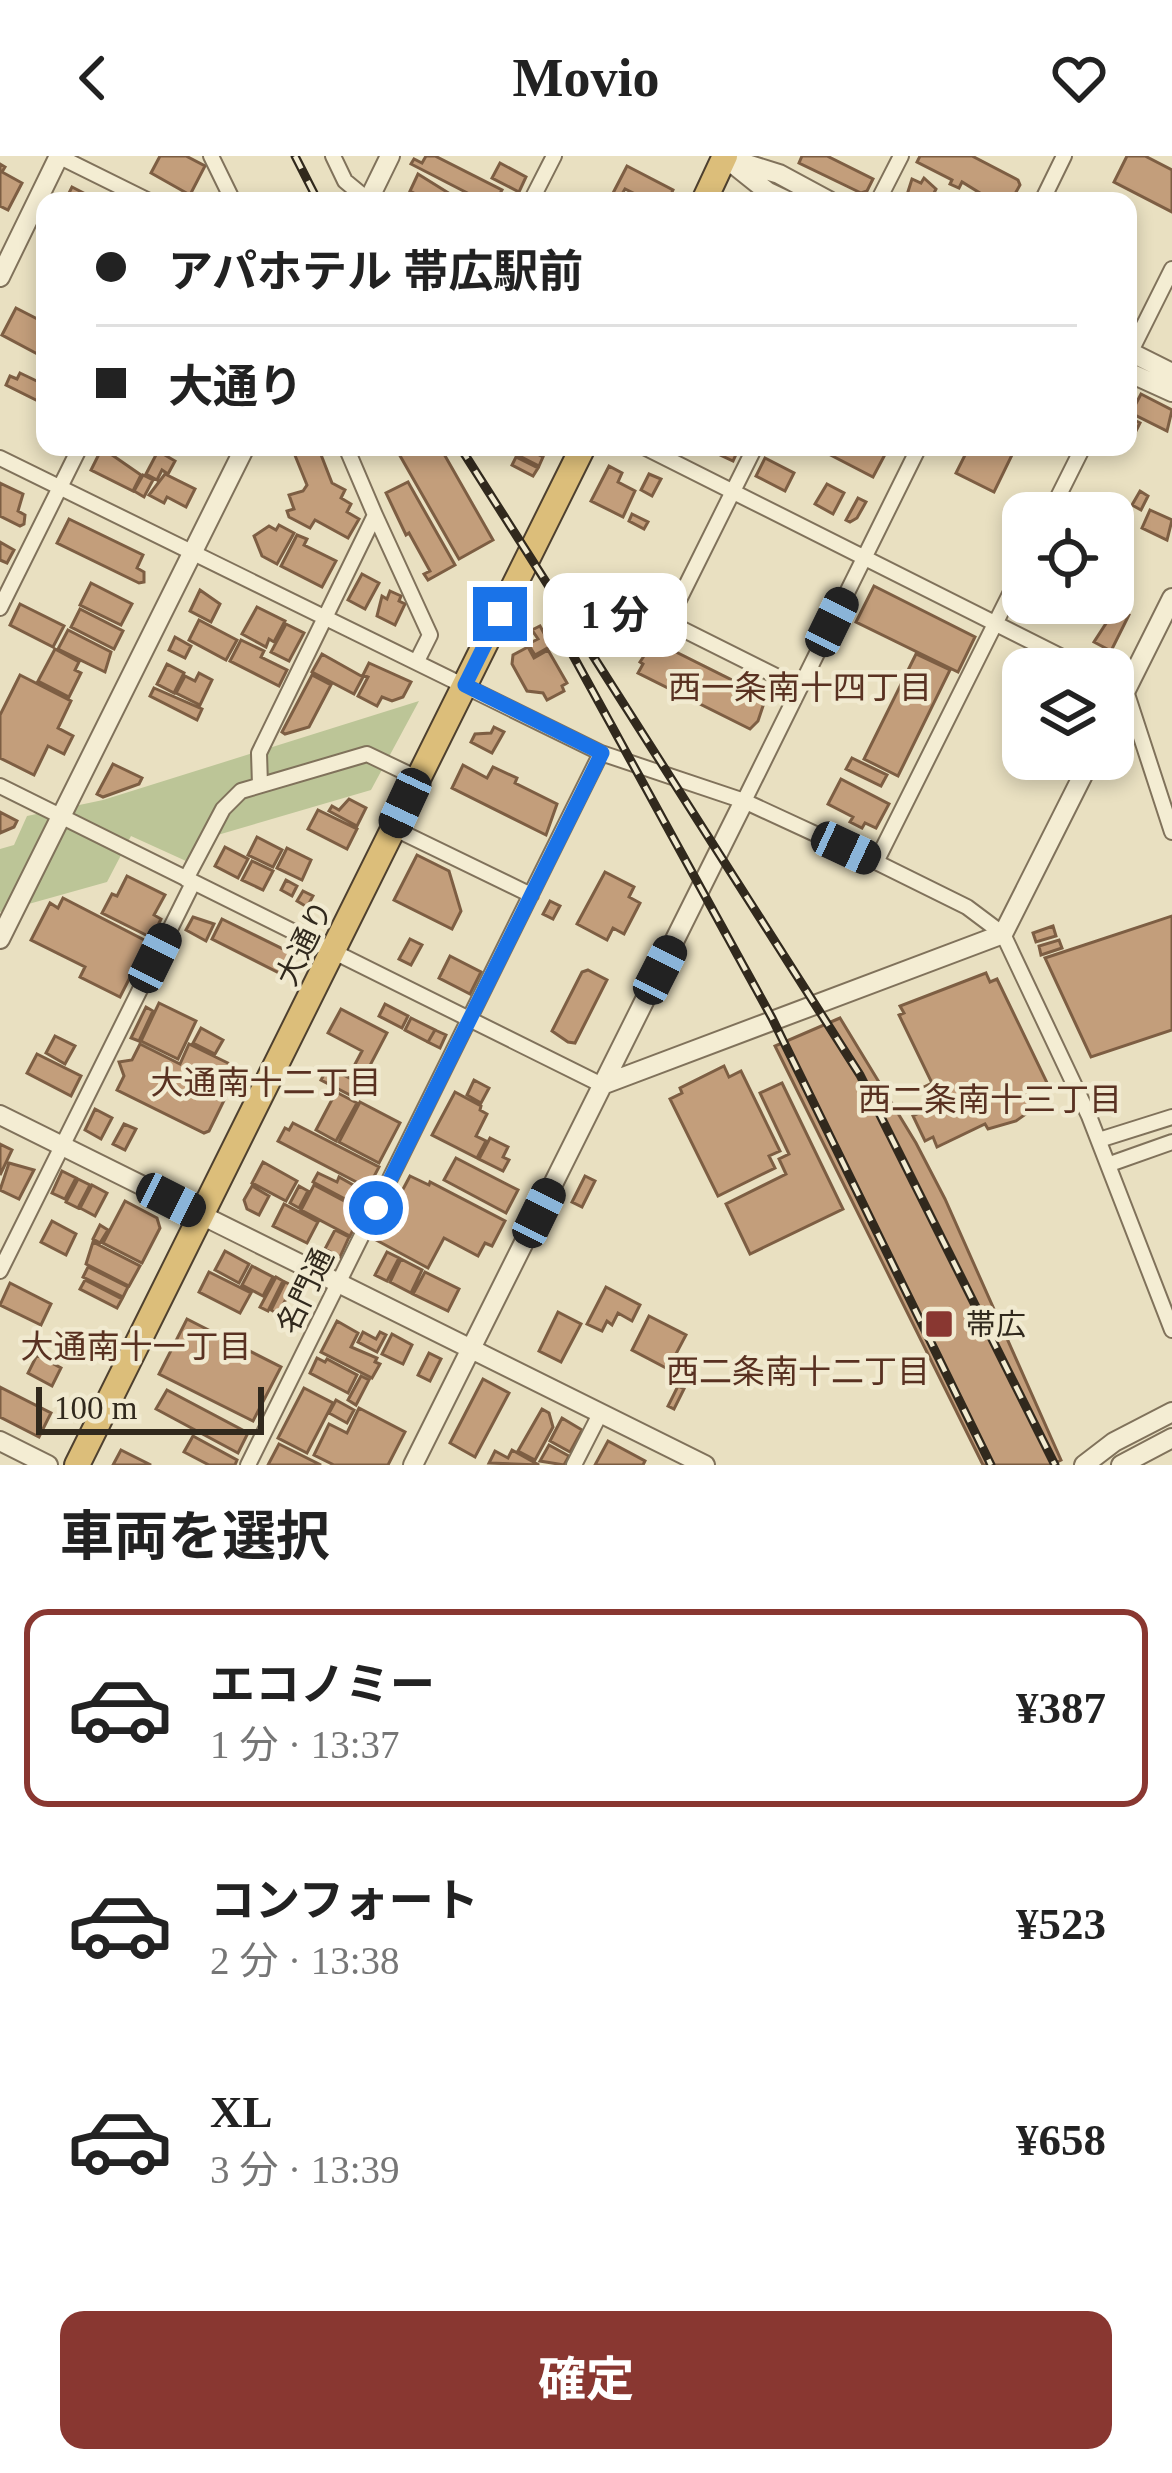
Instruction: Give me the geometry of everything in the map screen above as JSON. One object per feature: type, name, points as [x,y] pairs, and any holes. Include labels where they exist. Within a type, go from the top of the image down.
[{"type":"highway","points":[[708,192],[723,157]]},
{"type":"highway","name":"大通り","points":[[77,1465],[579,456]]},
{"type":"street","points":[[41,192],[59,156],[130,192]]},
{"type":"street","points":[[211,156],[228,192]]},
{"type":"street","points":[[333,156],[345,181],[358,192]]},
{"type":"street","points":[[372,192],[390,156]]},
{"type":"street","points":[[536,192],[554,156]]},
{"type":"street","points":[[883,192],[901,156]]},
{"type":"street","points":[[1046,192],[1064,156]]},
{"type":"street","points":[[723,157],[768,192]]},
{"type":"street","points":[[723,157],[779,174],[812,192]]},
{"type":"street","points":[[0,277],[36,203]]},
{"type":"street","points":[[1137,341],[1172,268]]},
{"type":"street","points":[[1137,361],[1172,373]]},
{"type":"street","points":[[1137,364],[1172,392]]},
{"type":"street","points":[[0,608],[76,456]]},
{"type":"street","points":[[0,939],[240,456]]},
{"type":"street","points":[[350,456],[430,635],[417,661]]},
{"type":"street","points":[[662,456],[1046,648]]},
{"type":"street","points":[[751,456],[668,622],[800,688]]},
{"type":"street","points":[[413,1465],[915,456]]},
{"type":"street","points":[[1060,492],[1078,456]]},
{"type":"street","points":[[0,458],[602,753],[744,801],[876,862],[967,908],[1004,934],[1110,1164],[1172,1330]]},
{"type":"street","points":[[260,785],[259,753],[376,515]]},
{"type":"street","points":[[1134,662],[1172,598]]},
{"type":"street","points":[[876,862],[1002,609]]},
{"type":"street","points":[[1134,728],[1172,832]]},
{"type":"street","name":"名門通","points":[[248,1465],[602,753]]},
{"type":"street","points":[[0,1271],[223,808],[241,791],[367,754],[417,778]]},
{"type":"street","points":[[0,786],[602,1085],[1004,934],[1081,780]]},
{"type":"street","points":[[393,828],[531,895]]},
{"type":"street","points":[[0,892],[19,900]]},
{"type":"street","points":[[0,1114],[705,1465]]},
{"type":"street","points":[[1099,1139],[1172,1117]]},
{"type":"street","points":[[1110,1164],[1172,1142]]},
{"type":"street","points":[[1084,1465],[1114,1442],[1172,1412]]},
{"type":"street","points":[[574,1465],[600,1414]]},
{"type":"street","points":[[1121,1465],[1172,1438]]},
{"type":"street","points":[[0,1442],[48,1465]]},
{"type":"green space","points":[[419,701],[371,790],[197,841],[186,861],[131,836],[107,882],[0,912],[0,849],[14,845],[27,816],[103,800]]},
{"type":"building","points":[[160,156],[186,156],[205,166],[192,192],[151,173]]},
{"type":"building","points":[[426,156],[435,156],[502,190],[465,192],[411,164],[414,159],[422,163]]},
{"type":"building","points":[[802,156],[827,156],[873,179],[867,191],[859,192],[799,163]]},
{"type":"building","points":[[920,156],[972,156],[1020,185],[1016,192],[978,192],[962,182],[959,188],[917,162]]},
{"type":"building","points":[[1127,156],[1145,156],[1172,170],[1172,212],[1137,192],[1114,182]]},
{"type":"building","points":[[500,163],[526,177],[519,192],[492,178]]},
{"type":"building","points":[[0,164],[5,167],[2,172],[22,183],[8,210],[0,206]]},
{"type":"building","points":[[627,166],[673,190],[625,189],[614,192]]},
{"type":"building","points":[[418,174],[447,192],[412,192]]},
{"type":"building","points":[[924,178],[934,192],[908,192],[912,179],[921,183]]},
{"type":"building","points":[[16,308],[36,318],[36,353],[2,335]]},
{"type":"building","points":[[20,373],[36,381],[36,400],[6,385],[10,376],[17,379]]},
{"type":"building","points":[[1141,394],[1172,410],[1167,431],[1137,416]]},
{"type":"building","points":[[98,456],[114,456],[141,475],[133,491],[91,470]]},
{"type":"building","points":[[155,456],[175,461],[168,474],[162,470],[157,480],[146,474]]},
{"type":"building","points":[[295,456],[322,456],[332,483],[345,490],[341,498],[351,504],[347,512],[359,519],[348,538],[315,520],[310,528],[289,517],[287,511],[294,509],[289,495],[307,485]]},
{"type":"building","points":[[400,456],[445,456],[493,540],[459,559]]},
{"type":"building","points":[[520,456],[541,456],[539,466]]},
{"type":"building","points":[[832,456],[884,456],[873,477]]},
{"type":"building","points":[[964,456],[1012,456],[994,492],[956,473]]},
{"type":"building","points":[[516,457],[538,468],[533,476],[512,465]]},
{"type":"building","points":[[765,458],[794,473],[785,491],[756,476]]},
{"type":"building","points":[[609,466],[622,473],[618,482],[635,491],[623,517],[591,501]]},
{"type":"building","points":[[165,474],[195,489],[186,507],[167,497],[164,503],[149,495]]},
{"type":"building","points":[[649,474],[661,479],[652,496],[641,490]]},
{"type":"building","points":[[143,475],[153,480],[144,497],[134,491]]},
{"type":"building","points":[[408,482],[455,565],[428,580],[424,574],[430,571],[386,493]]},
{"type":"building","points":[[0,483],[23,494],[18,511],[25,515],[24,524],[0,516]]},
{"type":"building","points":[[827,484],[844,493],[833,514],[815,504]]},
{"type":"building","points":[[1140,491],[1148,496],[1141,510],[1134,502]]},
{"type":"building","points":[[858,498],[866,502],[850,522],[846,520]]},
{"type":"building","points":[[1150,510],[1172,520],[1167,540],[1142,528]]},
{"type":"building","points":[[632,514],[648,522],[644,529],[629,521]]},
{"type":"building","points":[[69,519],[143,555],[137,568],[144,572],[144,582],[57,543]]},
{"type":"building","points":[[279,525],[294,533],[277,564],[262,556],[254,536]]},
{"type":"building","points":[[297,535],[307,539],[304,545],[336,561],[322,587],[281,566]]},
{"type":"building","points":[[0,542],[14,550],[7,563],[0,560]]},
{"type":"building","points":[[362,574],[379,583],[365,609],[348,600]]},
{"type":"building","points":[[91,583],[132,604],[121,625],[80,605]]},
{"type":"building","points":[[874,586],[975,637],[958,672],[856,622]]},
{"type":"building","points":[[200,590],[220,604],[211,622],[190,611]]},
{"type":"building","points":[[390,591],[405,604],[395,625],[377,616],[382,596],[387,599]]},
{"type":"building","points":[[20,604],[64,626],[53,647],[10,625]]},
{"type":"building","points":[[257,607],[285,621],[266,647],[242,634]]},
{"type":"building","points":[[80,609],[123,631],[114,649],[71,627]]},
{"type":"building","points":[[199,620],[237,640],[226,660],[189,640]]},
{"type":"building","points":[[286,624],[304,633],[289,661],[271,652]]},
{"type":"building","points":[[1106,624],[1124,624],[1112,648],[1094,642]]},
{"type":"building","points":[[540,626],[551,646],[535,655],[528,644],[538,639],[532,630]]},
{"type":"building","points":[[68,630],[111,652],[105,672],[58,649]]},
{"type":"building","points":[[175,637],[191,646],[185,658],[169,650]]},
{"type":"building","points":[[241,640],[287,670],[279,686],[230,661]]},
{"type":"building","points":[[654,641],[766,697],[758,721],[750,729],[638,673]]},
{"type":"building","points":[[528,647],[534,658],[548,650],[567,683],[562,686],[564,691],[547,700],[543,693],[527,691],[512,664],[513,655]]},
{"type":"building","points":[[55,649],[79,662],[75,670],[81,673],[69,697],[38,681]]},
{"type":"building","points":[[322,654],[363,677],[354,694],[312,672]]},
{"type":"building","points":[[916,654],[950,670],[898,776],[864,759]]},
{"type":"building","points":[[369,663],[411,682],[403,697],[392,701],[382,697],[377,706],[358,696]]},
{"type":"building","points":[[167,664],[184,673],[174,693],[157,684]]},
{"type":"building","points":[[199,673],[212,680],[200,705],[176,693],[185,676],[195,681]]},
{"type":"building","points":[[20,675],[71,701],[58,728],[73,736],[64,754],[48,746],[34,775],[0,758],[0,715]]},
{"type":"building","points":[[312,675],[331,685],[309,727],[285,734],[282,732]]},
{"type":"building","points":[[154,688],[202,709],[197,720],[150,696]]},
{"type":"building","points":[[494,727],[504,732],[492,753],[471,742],[475,734],[491,733]]},
{"type":"building","points":[[852,758],[887,775],[881,786],[846,769]]},
{"type":"building","points":[[113,764],[142,778],[139,784],[103,797],[97,794]]},
{"type":"building","points":[[463,765],[487,778],[493,767],[557,804],[546,835],[452,788]]},
{"type":"building","points":[[841,779],[889,804],[876,828],[850,822],[853,817],[828,804]]},
{"type":"building","points":[[349,799],[366,808],[357,826],[329,811],[332,806],[339,810]]},
{"type":"building","points":[[318,810],[357,829],[347,849],[308,829]]},
{"type":"building","points":[[0,812],[17,821],[0,833]]},
{"type":"building","points":[[257,837],[282,850],[273,867],[248,855]]},
{"type":"building","points":[[225,847],[248,859],[238,878],[215,866]]},
{"type":"building","points":[[287,848],[311,860],[302,880],[277,868]]},
{"type":"building","points":[[417,855],[449,871],[461,911],[452,929],[394,900]]},
{"type":"building","points":[[252,861],[273,871],[263,890],[242,880]]},
{"type":"building","points":[[605,872],[634,887],[629,897],[640,903],[624,934],[613,928],[607,940],[577,924]]},
{"type":"building","points":[[127,876],[165,895],[154,915],[161,919],[152,938],[102,913]]},
{"type":"building","points":[[286,880],[297,886],[292,896],[281,890]]},
{"type":"building","points":[[303,891],[313,896],[307,907],[297,901]]},
{"type":"building","points":[[63,898],[148,942],[120,997],[80,977],[85,967],[31,940],[50,903],[58,908]]},
{"type":"building","points":[[550,901],[560,906],[553,919],[543,914]]},
{"type":"building","points":[[1172,916],[1172,1030],[1091,1057],[1045,958]]},
{"type":"building","points":[[193,917],[214,924],[206,941],[186,930]]},
{"type":"building","points":[[222,919],[295,955],[285,976],[212,939]]},
{"type":"building","points":[[1053,926],[1056,936],[1036,942],[1033,933]]},
{"type":"building","points":[[410,939],[422,945],[411,965],[399,959]]},
{"type":"building","points":[[1059,940],[1062,948],[1041,955],[1039,946]]},
{"type":"building","points":[[450,956],[481,972],[470,994],[439,978]]},
{"type":"building","points":[[588,970],[607,980],[575,1043],[568,1042],[552,1031],[582,972]]},
{"type":"building","points":[[986,973],[990,982],[997,979],[1051,1091],[1034,1099],[1037,1106],[1016,1121],[988,1129],[985,1124],[937,1147],[933,1137],[925,1141],[913,1116],[931,1107],[922,1088],[932,1083],[899,1015],[904,1013],[900,1006]]},
{"type":"building","points":[[159,1003],[196,1021],[178,1059],[141,1041]]},
{"type":"building","points":[[385,1004],[408,1016],[402,1028],[379,1016]]},
{"type":"building","points":[[146,1007],[153,1011],[139,1041],[131,1038]]},
{"type":"building","points":[[341,1009],[387,1033],[365,1075],[353,1068],[362,1051],[328,1033]]},
{"type":"building","points":[[411,1018],[435,1030],[428,1042],[405,1030]]},
{"type":"building","points":[[840,1018],[945,1199],[1061,1460],[1051,1465],[983,1465],[775,1046]]},
{"type":"building","points":[[201,1028],[223,1040],[215,1054],[193,1043]]},
{"type":"building","points":[[435,1030],[446,1035],[440,1048],[428,1042]]},
{"type":"building","points":[[55,1036],[75,1046],[65,1064],[46,1053]]},
{"type":"building","points":[[140,1044],[180,1064],[189,1044],[236,1067],[238,1072],[209,1131],[204,1133],[117,1090],[124,1076],[119,1062],[132,1060]]},
{"type":"building","points":[[37,1054],[81,1076],[71,1096],[27,1073]]},
{"type":"building","points":[[724,1066],[729,1077],[741,1071],[780,1151],[769,1156],[775,1168],[718,1196],[670,1099],[682,1093],[680,1088]]},
{"type":"building","points":[[328,1067],[357,1082],[350,1095],[321,1080]]},
{"type":"building","points":[[474,1080],[489,1088],[481,1103],[467,1095]]},
{"type":"building","points":[[782,1083],[843,1209],[750,1254],[726,1204],[786,1174],[779,1159],[789,1154],[760,1093]]},
{"type":"building","points":[[336,1092],[357,1103],[336,1141],[316,1130]]},
{"type":"building","points":[[455,1092],[487,1114],[476,1136],[486,1141],[477,1158],[432,1135]]},
{"type":"building","points":[[360,1102],[400,1123],[379,1163],[339,1142]]},
{"type":"building","points":[[95,1109],[112,1118],[101,1139],[85,1130]]},
{"type":"building","points":[[293,1123],[379,1167],[368,1188],[278,1141]]},
{"type":"building","points":[[124,1124],[136,1129],[125,1150],[113,1144]]},
{"type":"building","points":[[490,1138],[508,1147],[503,1157],[509,1160],[503,1171],[479,1159]]},
{"type":"building","points":[[0,1144],[12,1150],[0,1175]]},
{"type":"building","points":[[456,1158],[518,1190],[506,1213],[444,1180]]},
{"type":"building","points":[[263,1162],[297,1181],[286,1201],[252,1183]]},
{"type":"building","points":[[9,1163],[34,1170],[19,1199],[0,1190]]},
{"type":"building","points":[[62,1171],[76,1178],[65,1199],[52,1193]]},
{"type":"building","points":[[318,1173],[337,1182],[339,1177],[371,1195],[364,1209],[313,1182]]},
{"type":"building","points":[[410,1176],[505,1221],[492,1246],[485,1243],[478,1256],[444,1238],[428,1268],[376,1240]]},
{"type":"building","points":[[585,1176],[595,1181],[582,1207],[572,1202]]},
{"type":"building","points":[[78,1179],[90,1185],[78,1208],[66,1202]]},
{"type":"building","points":[[92,1185],[107,1193],[95,1216],[80,1208]]},
{"type":"building","points":[[314,1185],[363,1211],[350,1236],[301,1210]]},
{"type":"building","points":[[252,1186],[269,1196],[259,1215],[247,1209],[244,1200]]},
{"type":"building","points":[[299,1186],[308,1191],[299,1208],[290,1203]]},
{"type":"building","points":[[125,1201],[157,1218],[160,1228],[142,1263],[103,1243]]},
{"type":"building","points":[[284,1204],[318,1222],[307,1243],[273,1226]]},
{"type":"building","points":[[52,1221],[76,1234],[66,1255],[41,1242]]},
{"type":"building","points":[[100,1225],[108,1230],[100,1243],[93,1239]]},
{"type":"building","points":[[335,1230],[349,1237],[340,1257],[325,1249]]},
{"type":"building","points":[[93,1242],[140,1266],[129,1286],[86,1264]]},
{"type":"building","points":[[225,1251],[249,1264],[239,1283],[215,1270]]},
{"type":"building","points":[[387,1252],[399,1258],[387,1281],[375,1275]]},
{"type":"building","points":[[401,1259],[422,1270],[411,1293],[390,1282]]},
{"type":"building","points":[[252,1266],[273,1277],[263,1296],[242,1285]]},
{"type":"building","points":[[88,1267],[128,1287],[123,1297],[83,1277]]},
{"type":"building","points":[[209,1272],[251,1293],[240,1313],[199,1292]]},
{"type":"building","points":[[425,1272],[459,1289],[448,1311],[413,1294]]},
{"type":"building","points":[[276,1277],[283,1281],[268,1311],[260,1307]]},
{"type":"building","points":[[85,1280],[122,1299],[117,1308],[80,1289]]},
{"type":"building","points":[[285,1282],[293,1286],[278,1314],[271,1310]]},
{"type":"building","points":[[10,1283],[51,1304],[41,1325],[0,1305]]},
{"type":"building","points":[[606,1287],[640,1305],[632,1321],[618,1313],[602,1331],[587,1324]]},
{"type":"building","points":[[558,1312],[581,1324],[561,1362],[539,1351]]},
{"type":"building","points":[[649,1316],[686,1335],[668,1369],[632,1350]]},
{"type":"building","points":[[187,1319],[281,1367],[253,1421],[159,1374]]},
{"type":"building","points":[[337,1321],[358,1333],[351,1347],[377,1358],[380,1364],[372,1378],[321,1352]]},
{"type":"building","points":[[363,1332],[376,1339],[380,1332],[386,1335],[377,1352],[358,1342]]},
{"type":"building","points":[[392,1334],[412,1345],[403,1364],[382,1354]]},
{"type":"building","points":[[429,1353],[441,1359],[430,1381],[418,1375]]},
{"type":"building","points":[[37,1355],[61,1368],[52,1386],[28,1373]]},
{"type":"building","points":[[317,1358],[357,1375],[348,1393],[310,1373]]},
{"type":"building","points":[[361,1376],[369,1380],[356,1405],[348,1400]]},
{"type":"building","points":[[483,1379],[509,1393],[475,1457],[450,1443]]},
{"type":"building","points":[[678,1386],[684,1389],[674,1409],[668,1406]]},
{"type":"building","points":[[0,1387],[51,1413],[39,1437],[0,1417]]},
{"type":"building","points":[[304,1388],[333,1403],[307,1453],[278,1438]]},
{"type":"building","points":[[167,1390],[248,1433],[238,1453],[156,1409]]},
{"type":"building","points":[[336,1400],[354,1410],[347,1423],[329,1413]]},
{"type":"building","points":[[359,1408],[405,1432],[388,1465],[334,1465],[314,1455],[329,1424],[347,1433]]},
{"type":"building","points":[[542,1409],[549,1413],[553,1427],[535,1460],[518,1451]]},
{"type":"building","points":[[562,1418],[582,1430],[570,1452],[550,1441]]},
{"type":"building","points":[[193,1436],[237,1460],[235,1465],[209,1465],[184,1452]]},
{"type":"building","points":[[608,1441],[645,1461],[643,1465],[595,1465]]},
{"type":"building","points":[[279,1444],[321,1465],[268,1465]]},
{"type":"building","points":[[549,1445],[569,1456],[564,1465],[540,1461]]},
{"type":"building","points":[[121,1450],[151,1465],[113,1465]]},
{"type":"building","points":[[512,1450],[539,1465],[489,1463],[495,1451],[508,1458]]},
{"type":"railway","points":[[295,156],[313,192]]},
{"type":"railway","points":[[466,456],[860,1075],[1055,1465]]},
{"type":"railway","points":[[564,639],[772,1018],[991,1465]]},
{"type":"place","name":"帯広","points":[[939,1324]]},
{"type":"district","name":"西一条南十四丁目","points":[[800,688]]},
{"type":"district","name":"大通南十二丁目","points":[[266,1083]]},
{"type":"district","name":"西二条南十三丁目","points":[[990,1100]]},
{"type":"district","name":"大通南十一丁目","points":[[136,1347]]},
{"type":"district","name":"西二条南十二丁目","points":[[798,1372]]},
{"type":"route","points":[[376,1208],[602,753],[465,685],[500,614]]}]
